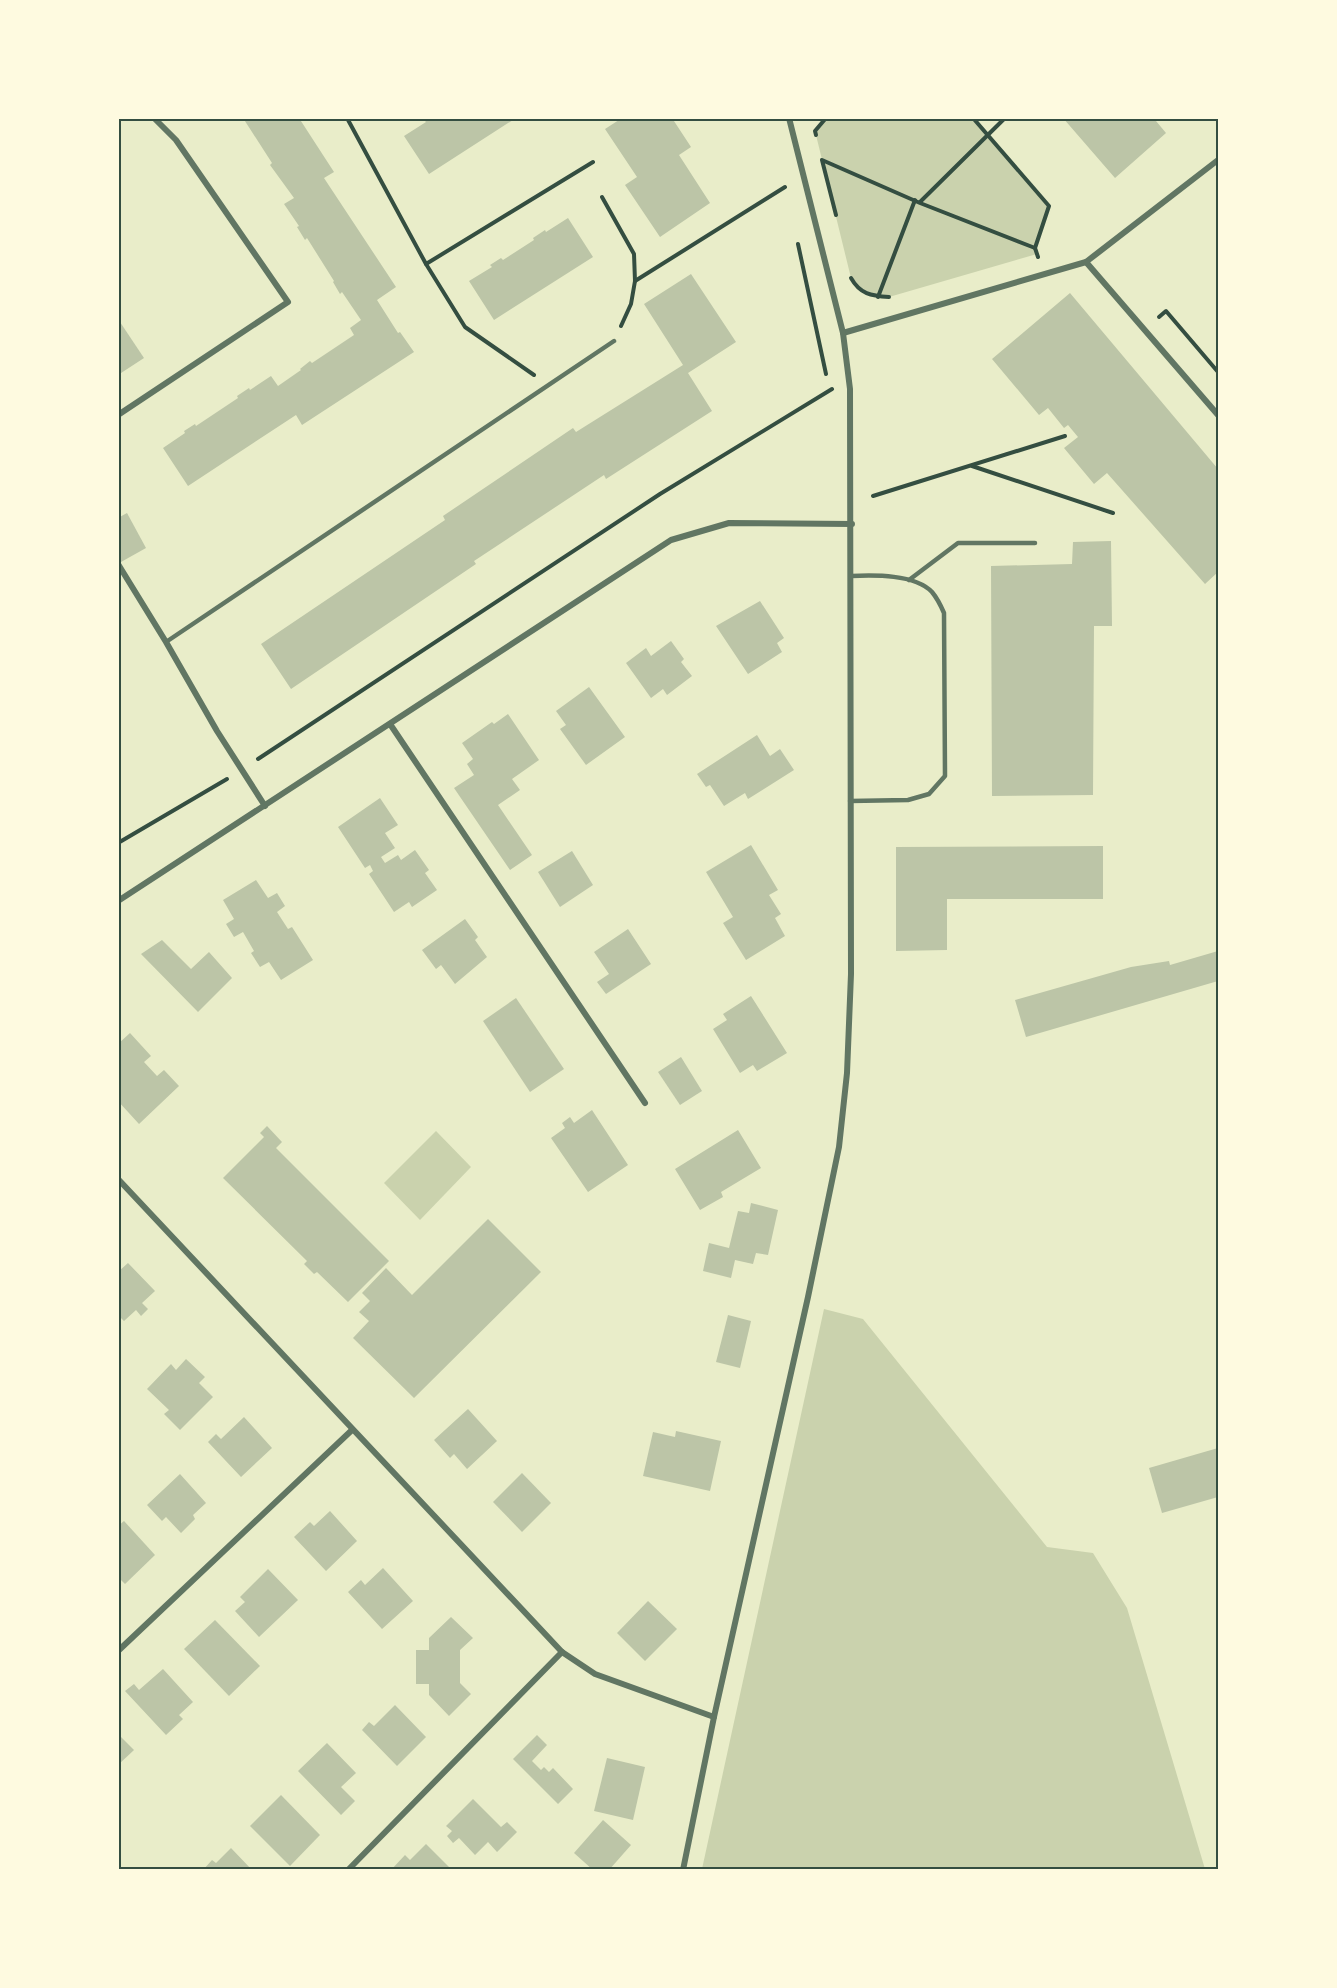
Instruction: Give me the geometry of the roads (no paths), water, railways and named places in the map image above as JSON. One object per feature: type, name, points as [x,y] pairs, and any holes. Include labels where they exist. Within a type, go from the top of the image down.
[{"type":"street","points":[[118,415],[288,302],[176,140],[153,118]]},
{"type":"street","points":[[683,1869],[714,1717],[808,1297],[839,1147],[847,1073],[851,974],[850,388],[843,333],[789,118]]},
{"type":"street","points":[[843,333],[1086,262],[1218,160]]},
{"type":"street","points":[[1086,262],[1218,416]]},
{"type":"street","points":[[118,901],[671,540],[729,523],[852,524]]},
{"type":"street","points":[[118,564],[217,731],[265,806]]},
{"type":"street","points":[[390,724],[645,1103]]},
{"type":"street","points":[[118,1179],[562,1652],[595,1674],[714,1717]]},
{"type":"street","points":[[118,1651],[352,1430]]},
{"type":"street","points":[[348,1869],[562,1652]]},
{"type":"lane","points":[[166,642],[615,341]]},
{"type":"lane","points":[[909,580],[958,543],[1035,543]]},
{"type":"lane","points":[[850,801],[908,800],[928,794],[945,776],[944,613],[932,591],[909,580],[890,576],[851,576]]}]
